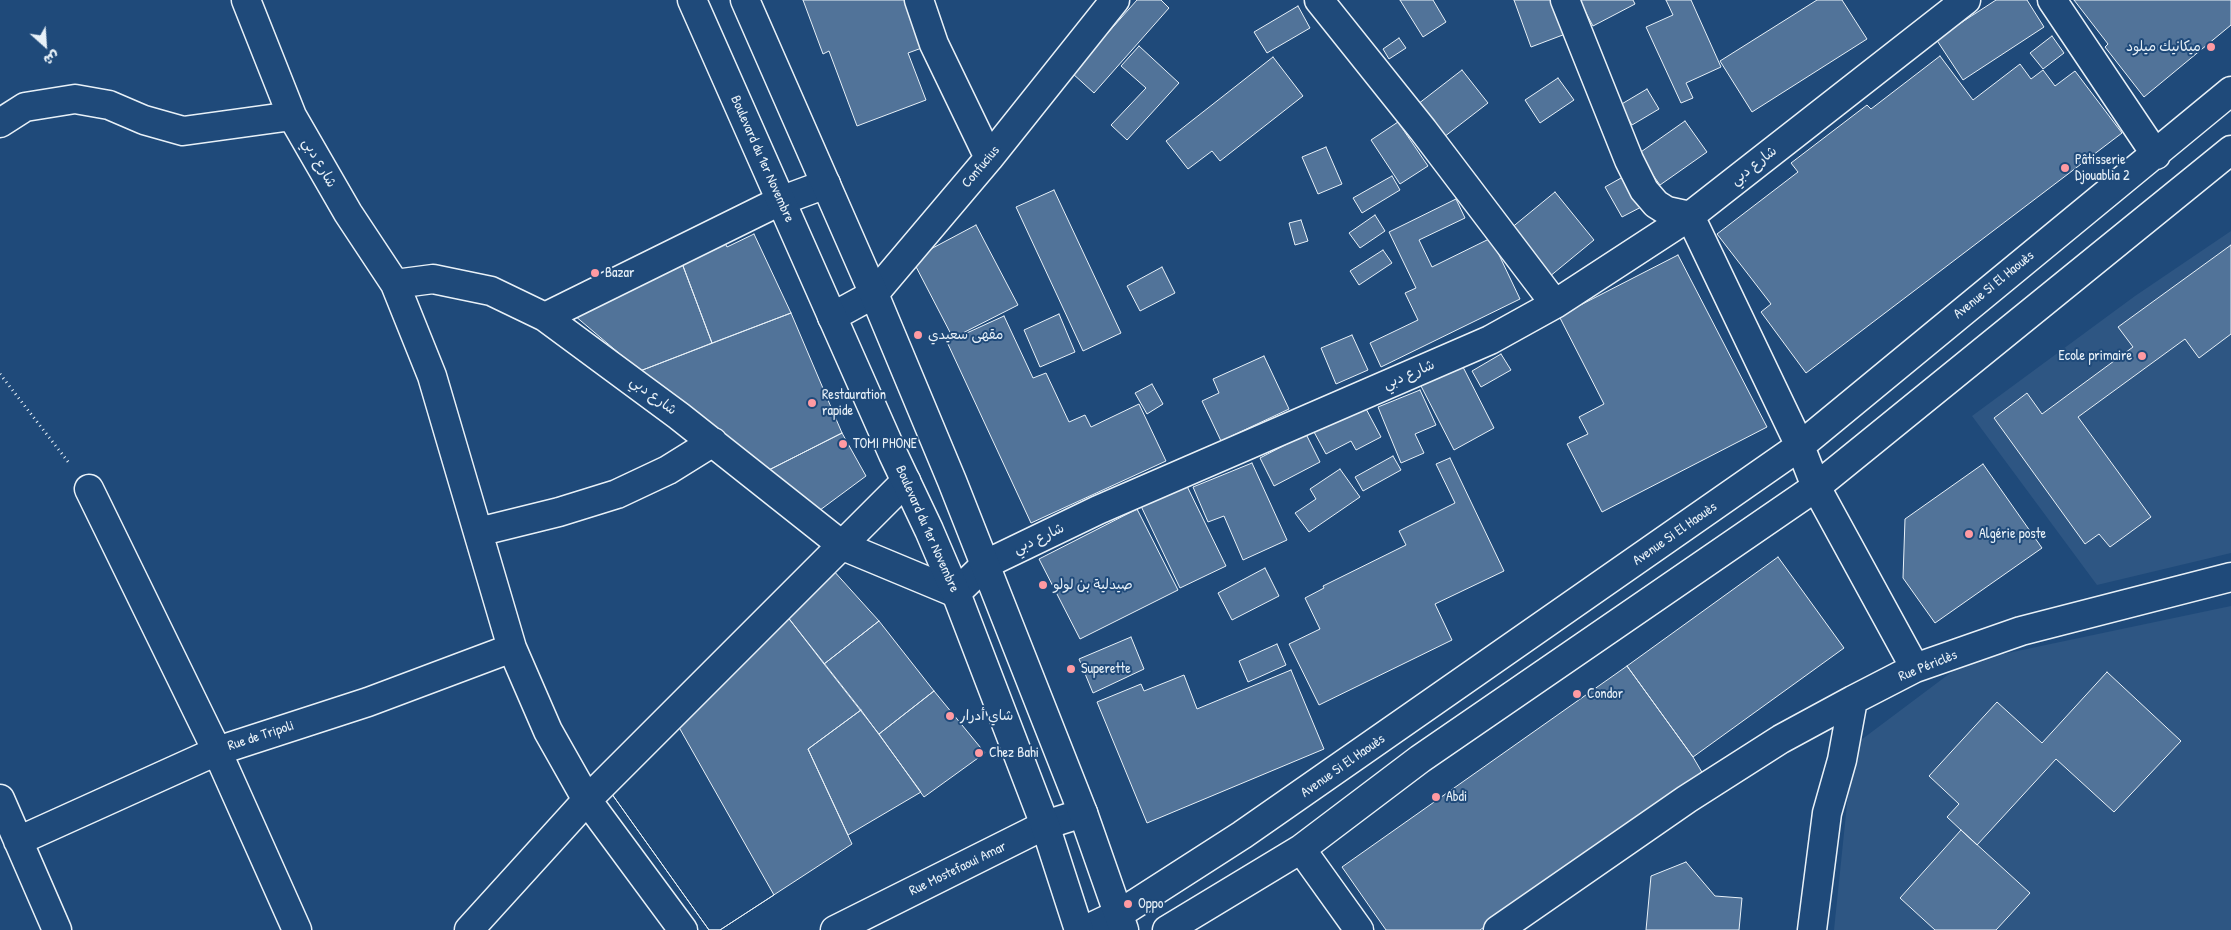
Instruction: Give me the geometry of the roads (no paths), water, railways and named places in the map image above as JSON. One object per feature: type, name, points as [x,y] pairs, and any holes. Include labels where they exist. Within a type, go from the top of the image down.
[{"type":"street","name":"شارع دبي","points":[[246,0],[292,116],[348,213],[395,284],[433,279],[491,291],[545,317],[713,442],[843,546],[956,593],[986,564],[1098,510],[1490,340],[1555,304],[1690,216],[1966,0]]},
{"type":"street","name":"Boulevard du 1er Novembre","points":[[692,0],[956,593],[1045,826],[1079,930]]},
{"type":"street","points":[[745,0],[874,294],[986,564],[1036,697],[1083,813],[1122,922]]},
{"type":"street","points":[[919,0],[934,44],[990,158]]},
{"type":"street","name":"Confucius","points":[[832,317],[874,294],[990,158],[1115,0]]},
{"type":"street","points":[[1319,0],[1423,130],[1555,304]]},
{"type":"street","points":[[1565,0],[1644,190],[1656,204],[1667,211],[1690,216],[1800,446],[1816,487],[1915,668]]},
{"type":"street","points":[[2052,0],[2156,155]]},
{"type":"street","name":"Avenue Si El Haouès","points":[[1085,930],[1122,922],[1250,830],[1800,446],[2156,155],[2231,91]]},
{"type":"street","points":[[0,124],[25,107],[75,99],[109,105],[144,120],[182,131],[292,116]]},
{"type":"street","points":[[1167,930],[1300,849],[1420,759],[1816,487],[2231,150]]},
{"type":"street","points":[[545,317],[780,201],[826,184]]},
{"type":"street","points":[[395,284],[432,376],[512,648],[548,731],[587,800],[683,930]]},
{"type":"street","points":[[478,532],[559,512],[617,494],[668,470],[713,442]]},
{"type":"street","points":[[469,930],[587,800],[906,481]]},
{"type":"street","points":[[90,489],[217,751],[297,930]]},
{"type":"street","name":"Rue Périclès","points":[[1498,930],[1687,799],[1780,739],[1915,668],[2021,631],[2231,577]]},
{"type":"street","name":"Rue de Tripoli","points":[[18,841],[217,751],[368,702],[512,648]]},
{"type":"street","points":[[1812,930],[1827,813],[1842,760],[1853,700]]},
{"type":"street","points":[[0,799],[57,930]]},
{"type":"street","name":"Rue Mostefaoui Amar","points":[[835,930],[1045,826],[1083,813]]},
{"type":"street","points":[[1300,849],[1359,930]]},
{"type":"place","name":"ميكانيك ميلود","points":[[2211,47]]},
{"type":"place","name":"Pâtisserie Djouablia 2","points":[[2065,168]]},
{"type":"place","name":"Bazar","points":[[595,273]]},
{"type":"place","name":"مقهى سعيدي","points":[[918,335]]},
{"type":"place","name":"Ecole primaire","points":[[2142,356]]},
{"type":"place","name":"Restauration rapide","points":[[812,403]]},
{"type":"place","name":"TOMI PHONE","points":[[843,444]]},
{"type":"place","name":"Algérie poste","points":[[1969,534]]},
{"type":"place","name":"صيدلية بن لولو","points":[[1043,585]]},
{"type":"place","name":"Superette","points":[[1071,669]]},
{"type":"place","name":"Condor","points":[[1577,694]]},
{"type":"place","name":"شاي أدرار","points":[[950,716]]},
{"type":"place","name":"Chez Bahi","points":[[979,753]]},
{"type":"place","name":"Abdi","points":[[1436,797]]},
{"type":"place","name":"Oppo","points":[[1128,904]]}]
